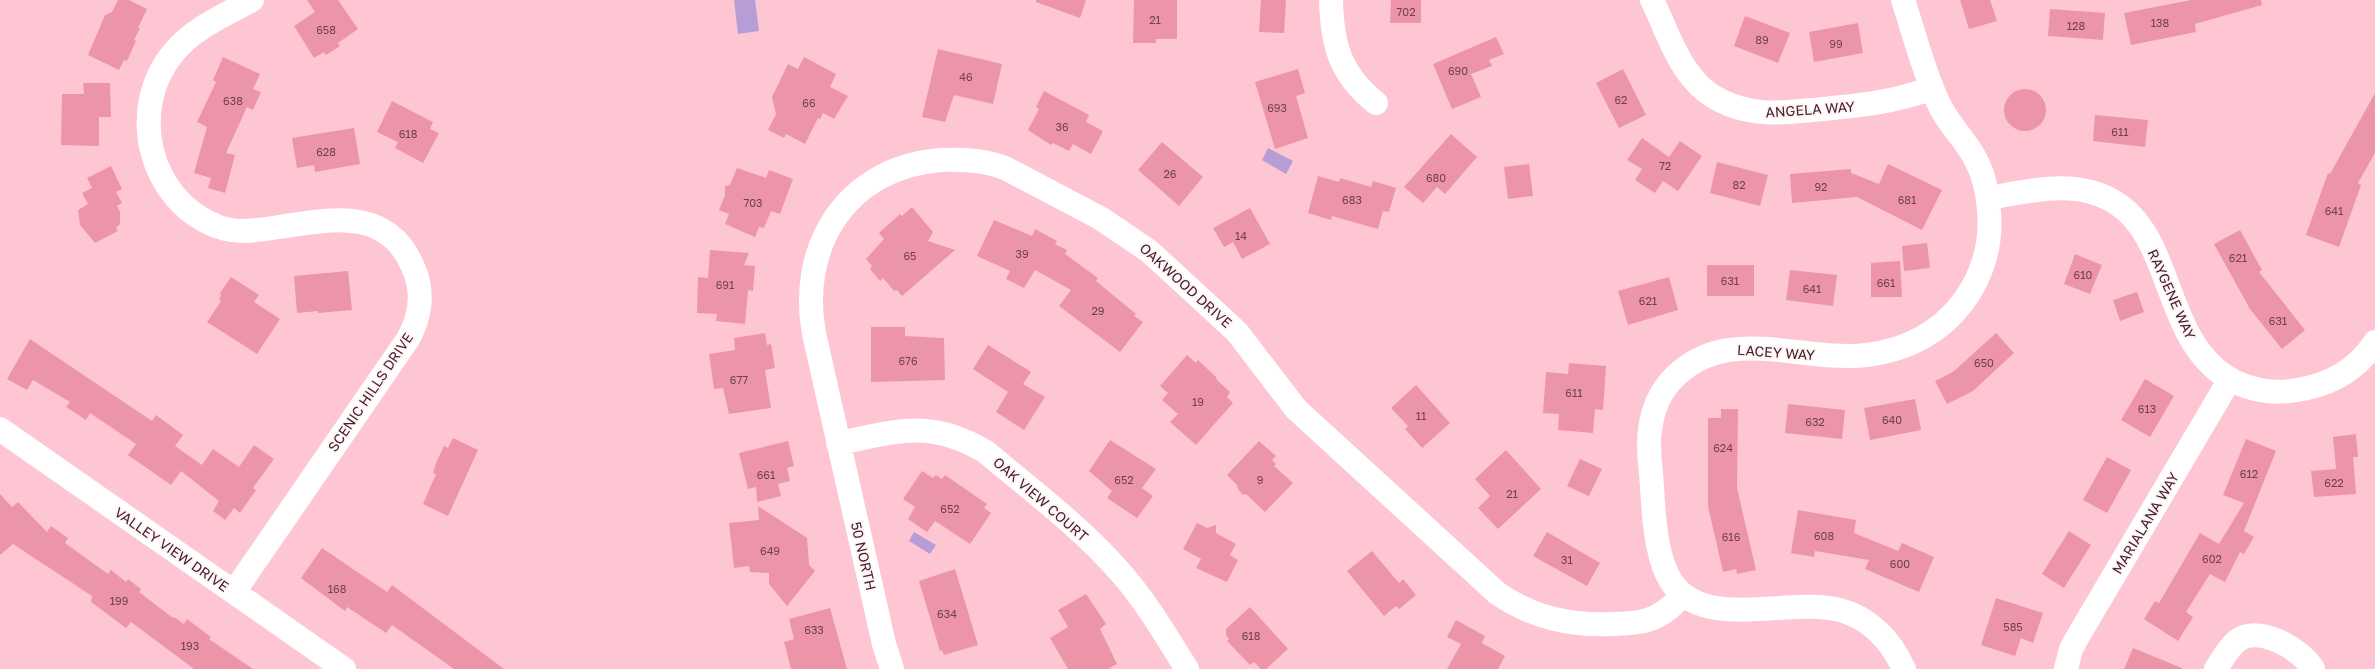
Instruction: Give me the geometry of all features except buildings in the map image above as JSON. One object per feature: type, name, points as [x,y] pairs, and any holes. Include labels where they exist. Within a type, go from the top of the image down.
[{"type":"street","name":"SCENIC HILLS DRIVE","points":[[234,592],[408,339],[418,317],[420,303],[419,287],[410,260],[390,234],[379,226],[354,221],[306,223],[243,231],[227,230],[205,221],[191,212],[168,188],[161,176],[150,141],[148,123],[154,88],[163,68],[173,54],[194,32],[252,0]]},
{"type":"street","points":[[1332,0],[1334,36],[1342,66],[1352,80],[1376,103]]},
{"type":"street","name":"ANGELA WAY","points":[[1652,0],[1681,62],[1696,82],[1718,99],[1745,110],[1780,113],[1876,104],[1932,88]]},
{"type":"street","name":"LACEY WAY","points":[[1903,0],[1932,88],[1942,110],[1977,163],[1988,198],[1990,213],[1988,243],[1977,278],[1957,310],[1932,333],[1900,348],[1865,356],[1827,356],[1755,348],[1720,351],[1704,356],[1689,365],[1665,388],[1652,416],[1649,430],[1650,459],[1660,553],[1668,576],[1683,595],[1694,602],[1722,608],[1756,610],[1811,607],[1841,610],[1864,621],[1875,629],[1887,641],[1904,669]]},
{"type":"street","name":"OAKWOOD DRIVE","points":[[838,443],[810,311],[811,282],[814,265],[818,249],[825,234],[844,208],[859,192],[888,172],[923,161],[960,159],[990,162],[1100,218],[1149,251],[1237,332],[1286,398],[1315,428],[1511,602],[1556,620],[1590,625],[1631,623],[1651,618],[1673,606],[1683,595]]},
{"type":"street","name":"RAYGENE WAY","points":[[1988,198],[2067,188],[2093,192],[2117,204],[2127,212],[2144,233],[2183,325],[2199,352],[2219,373],[2244,386],[2272,392],[2303,390],[2347,373],[2368,353],[2375,342]]},
{"type":"street","name":"MARIALANA WAY","points":[[2066,669],[2071,649],[2077,638],[2230,379]]},
{"type":"street","name":"VALLEY VIEW DRIVE","points":[[0,429],[344,669]]},
{"type":"street","name":"OAK VIEW COURT","points":[[838,443],[902,430],[925,430],[966,440],[986,452],[1095,545],[1149,609],[1187,669]]},
{"type":"street","name":"50 NORTH","points":[[838,443],[884,644],[892,669]]},
{"type":"street","points":[[2216,669],[2238,640],[2248,636],[2261,636],[2279,641],[2306,658],[2313,669]]},
{"type":"shaded area","points":[[734,0],[755,0],[759,31],[738,34]]},
{"type":"shaded area","points":[[1268,148],[1293,161],[1286,174],[1262,160]]},
{"type":"shaded area","points":[[914,532],[936,545],[930,554],[909,541]]}]
